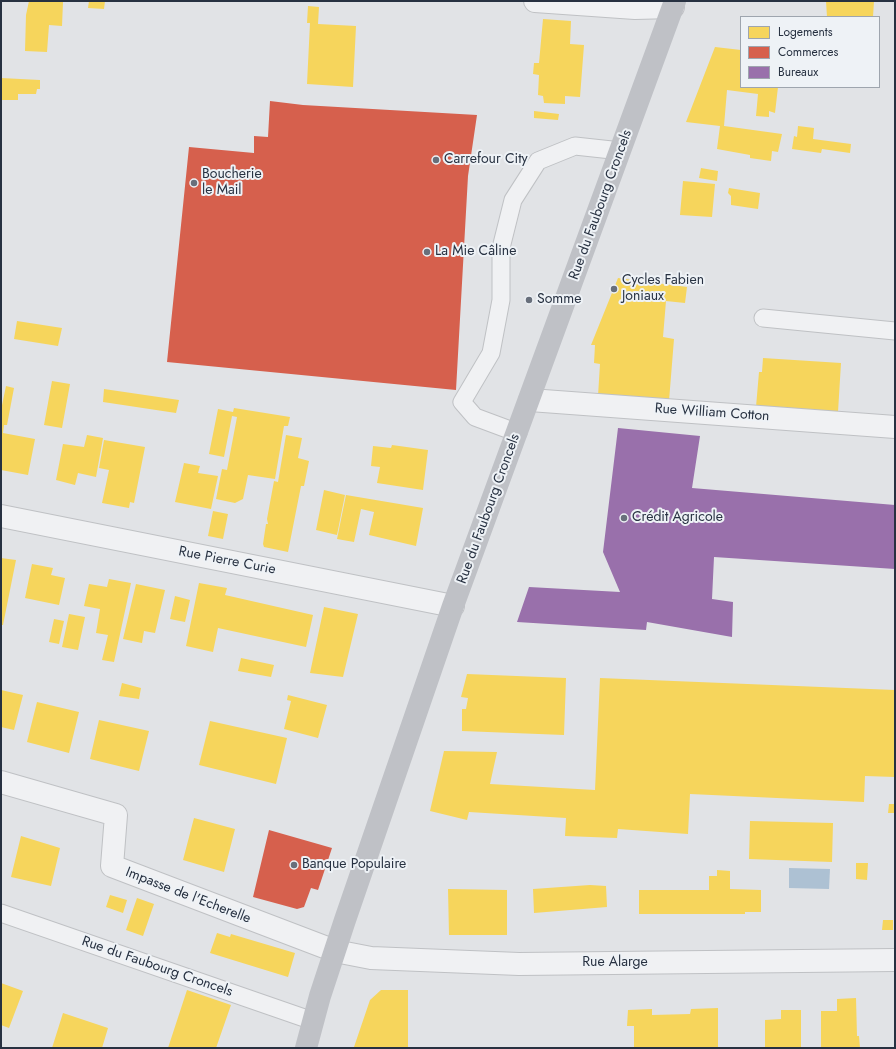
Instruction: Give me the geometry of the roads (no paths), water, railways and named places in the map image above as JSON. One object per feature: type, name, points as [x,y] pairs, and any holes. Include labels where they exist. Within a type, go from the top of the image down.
[{"type":"main road","name":"Rue du Faubourg Croncels","points":[[306,1048],[335,951],[453,606],[622,151],[674,4]]},
{"type":"street","points":[[535,1],[636,8],[674,4]]},
{"type":"street","name":"Rue William Cotton","points":[[530,400],[895,427]]},
{"type":"street","name":"Rue Pierre Curie","points":[[1,516],[453,606]]},
{"type":"street","name":"Impasse de l'Echerelle","points":[[1,782],[116,815],[112,866],[335,951]]},
{"type":"street","name":"Rue Alarge","points":[[335,951],[371,958],[519,964],[895,960]]},
{"type":"lane","points":[[518,433],[475,417],[462,402],[491,353],[501,300],[501,248],[513,200],[538,161],[575,146],[622,151]]},
{"type":"lane","points":[[763,318],[895,330]]},
{"type":"lane","name":"Rue du Faubourg Croncels","points":[[1,913],[313,1021]]},
{"type":"water","points":[[789,868],[830,869],[829,889],[789,888]]},
{"type":"place","name":"Carrefour City","points":[[436,160]]},
{"type":"place","name":"Boucherie le Mail","points":[[194,183]]},
{"type":"place","name":"La Mie Câline","points":[[427,252]]},
{"type":"place","name":"Cycles Fabien Joniaux","points":[[614,289]]},
{"type":"place","name":"Somme","points":[[529,300]]},
{"type":"place","name":"Crédit Agricole","points":[[624,518]]},
{"type":"place","name":"Banque Populaire","points":[[294,865]]}]
